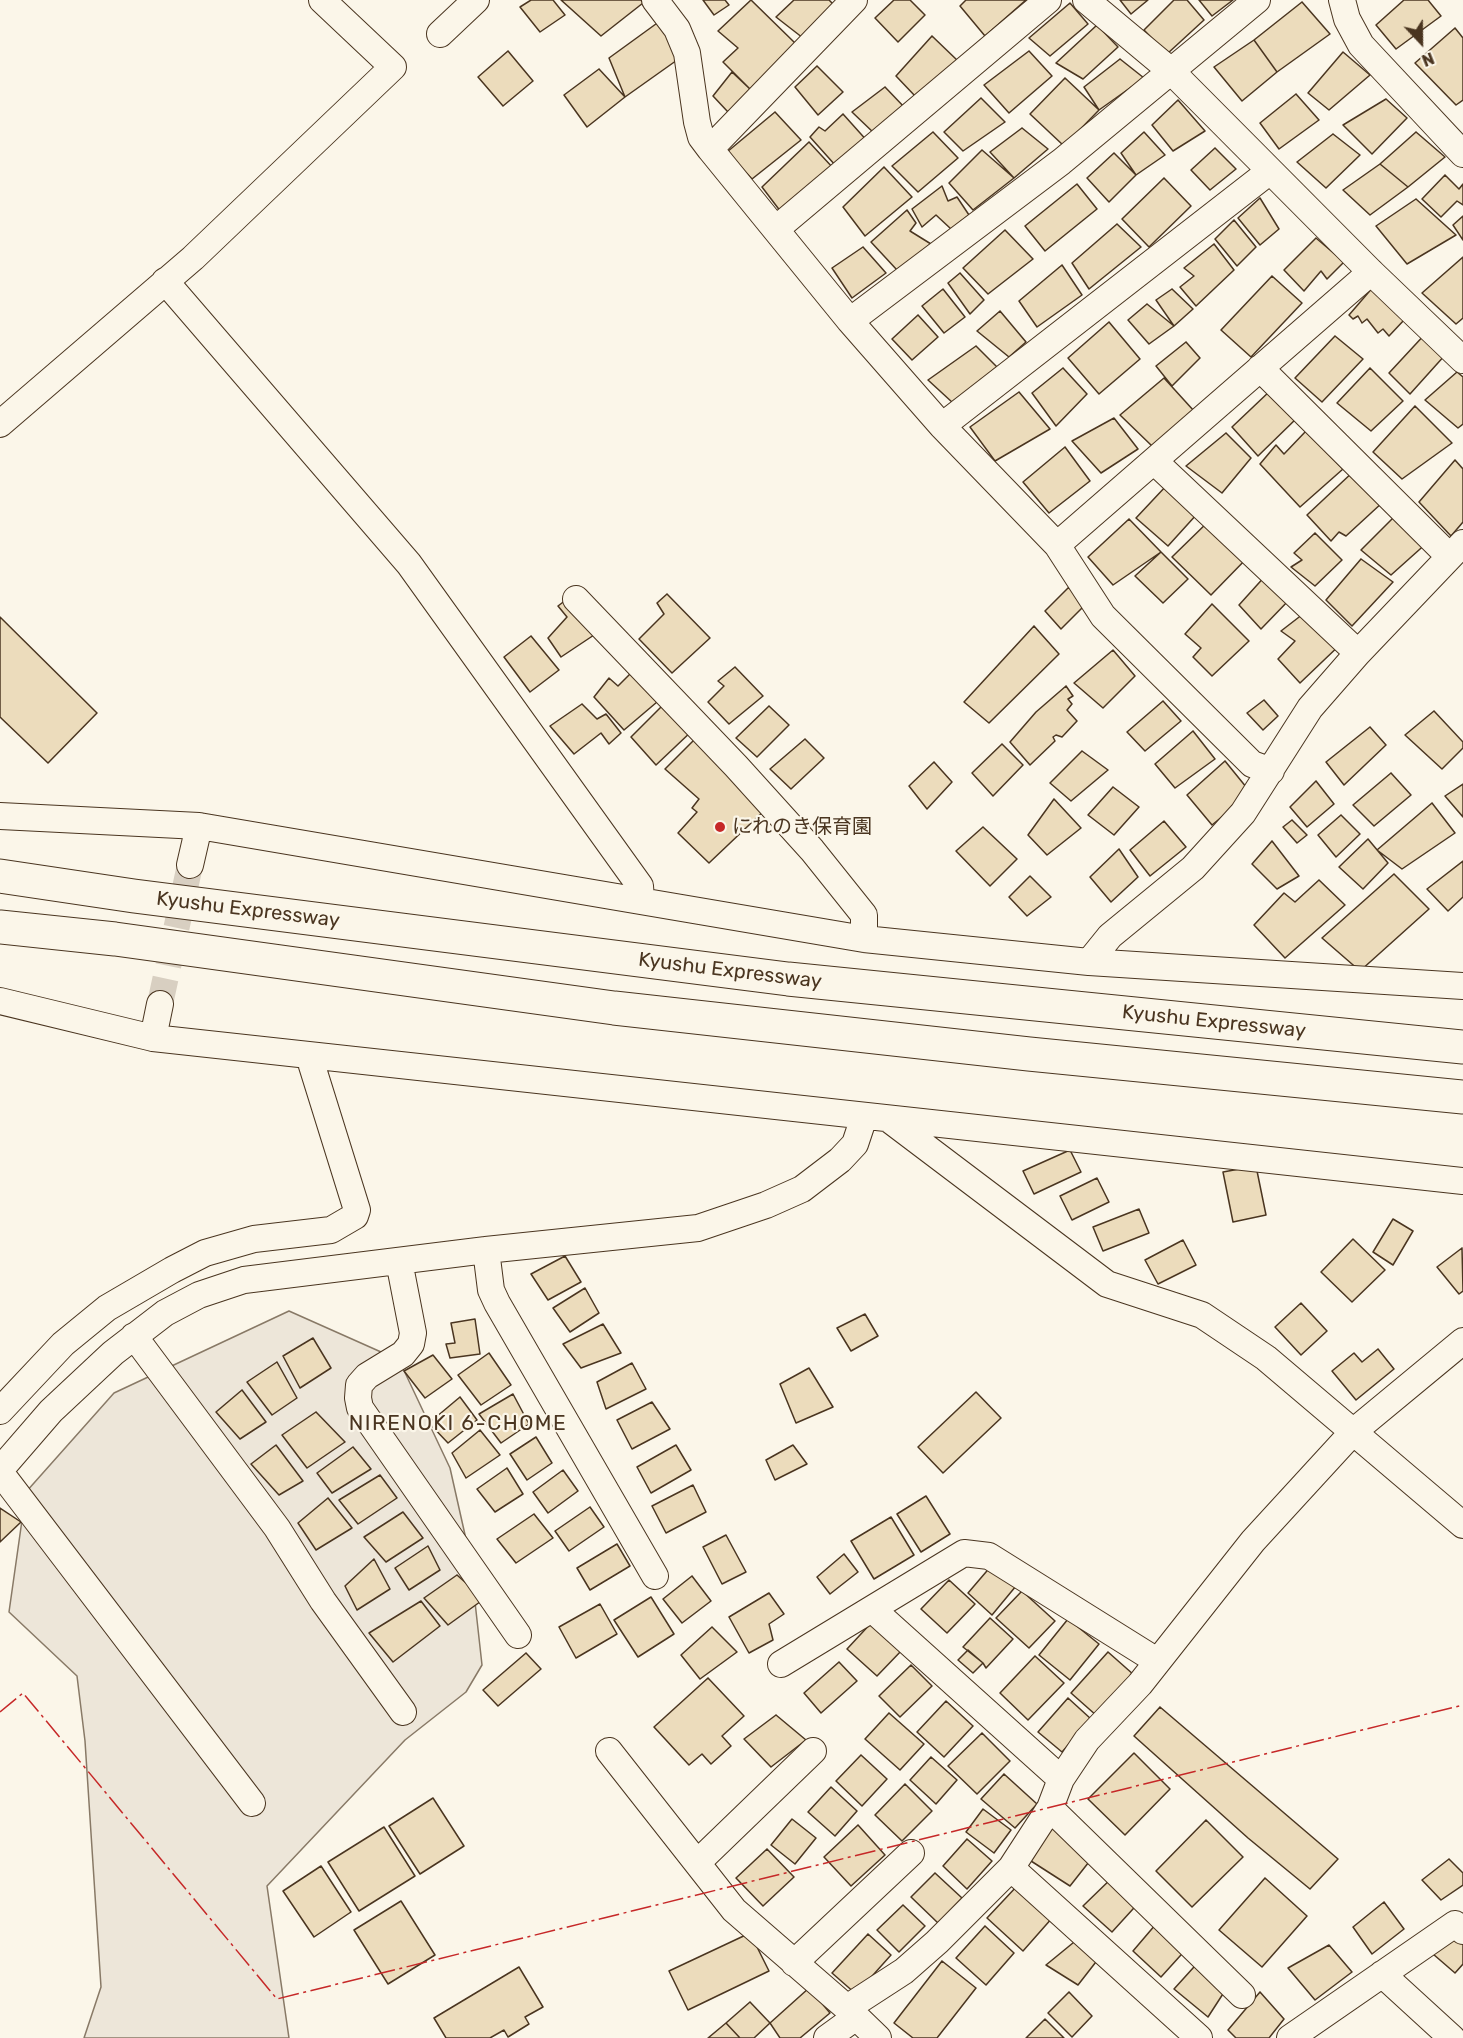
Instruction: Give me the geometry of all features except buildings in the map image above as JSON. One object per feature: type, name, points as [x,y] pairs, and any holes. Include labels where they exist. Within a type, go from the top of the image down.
[{"type":"highway","name":"Kyushu Expressway","points":[[0,876],[134,896],[788,979],[1463,1047]]},
{"type":"highway","points":[[0,927],[115,939],[614,1008],[1463,1097]]},
{"type":"street","points":[[0,424],[193,258],[393,67],[322,0]]},
{"type":"street","points":[[440,34],[476,0]]},
{"type":"street","points":[[655,0],[677,29],[687,53],[697,122],[701,137],[710,149],[850,321],[942,426],[1058,545],[1103,616],[1252,764],[1271,771]]},
{"type":"street","points":[[710,149],[854,0]]},
{"type":"street","points":[[776,230],[1048,0]]},
{"type":"street","points":[[1086,0],[1171,71],[1371,272],[1463,360]]},
{"type":"street","points":[[850,321],[1061,162],[1257,0]]},
{"type":"street","points":[[1342,0],[1347,19],[1361,45],[1463,154]]},
{"type":"street","points":[[942,426],[1270,171]]},
{"type":"street","points":[[1058,545],[1371,272]]},
{"type":"street","points":[[165,281],[409,564],[640,886],[641,900]]},
{"type":"street","points":[[1089,962],[1110,936],[1193,868],[1243,813],[1310,708],[1358,653],[1456,550],[1260,368]]},
{"type":"street","points":[[1154,461],[1358,653]]},
{"type":"street","points":[[576,599],[813,850],[864,915],[864,939]]},
{"type":"street","points":[[0,816],[199,826],[864,939],[1089,962],[1463,986]]},
{"type":"street","points":[[190,865],[199,826]]},
{"type":"street","points":[[0,1001],[153,1038],[1463,1181]]},
{"type":"street","points":[[153,1038],[160,1004]]},
{"type":"street","points":[[0,1411],[63,1344],[107,1308],[172,1270],[205,1253],[254,1239],[331,1230],[355,1216],[357,1210],[309,1056]]},
{"type":"street","points":[[252,1803],[0,1471],[51,1411],[134,1336],[173,1308],[199,1295],[244,1280],[486,1250],[698,1228],[766,1205],[802,1189],[840,1160],[855,1144],[864,1117]]},
{"type":"street","points":[[890,1120],[1107,1284],[1202,1315],[1266,1358],[1463,1525]]},
{"type":"street","points":[[486,1250],[491,1290],[497,1304],[655,1576]]},
{"type":"street","points":[[399,1261],[413,1333],[411,1344],[403,1354],[367,1376],[359,1385],[360,1408],[518,1635]]},
{"type":"street","points":[[134,1336],[277,1528],[323,1600],[403,1712]]},
{"type":"street","points":[[827,2038],[851,2012],[937,1942],[1011,1868],[1050,1808],[1060,1779],[1087,1740],[1140,1684],[1253,1541],[1353,1432],[1463,1341]]},
{"type":"street","points":[[781,1664],[964,1553],[989,1556],[1157,1660]]},
{"type":"street","points":[[872,1609],[1060,1779]]},
{"type":"street","points":[[609,1751],[734,1910],[878,2038]]},
{"type":"street","points":[[697,1863],[813,1751]]},
{"type":"street","points":[[1050,1808],[1242,1995]]},
{"type":"street","points":[[794,1963],[911,1853]]},
{"type":"street","points":[[1011,1868],[1199,2038]]},
{"type":"street","points":[[1290,2038],[1455,1924],[1463,1931]]},
{"type":"street","points":[[1382,1974],[1452,2038]]},
{"type":"shaded area","points":[[289,1311],[399,1360],[450,1468],[470,1557],[482,1665],[466,1692],[405,1740],[267,1886],[289,2038],[84,2038],[101,1987],[85,1741],[77,1676],[9,1612],[26,1492],[114,1393]]},
{"type":"tunnel","points":[[160,1004],[190,865]]},
{"type":"power","points":[[0,1712],[23,1693],[277,1999],[1463,1705]]},
{"type":"place","name":"にれのき保育園","points":[[720,827]]},
{"type":"district","name":"NIRENOKI 6-CHOME","points":[[458,1424]]}]
